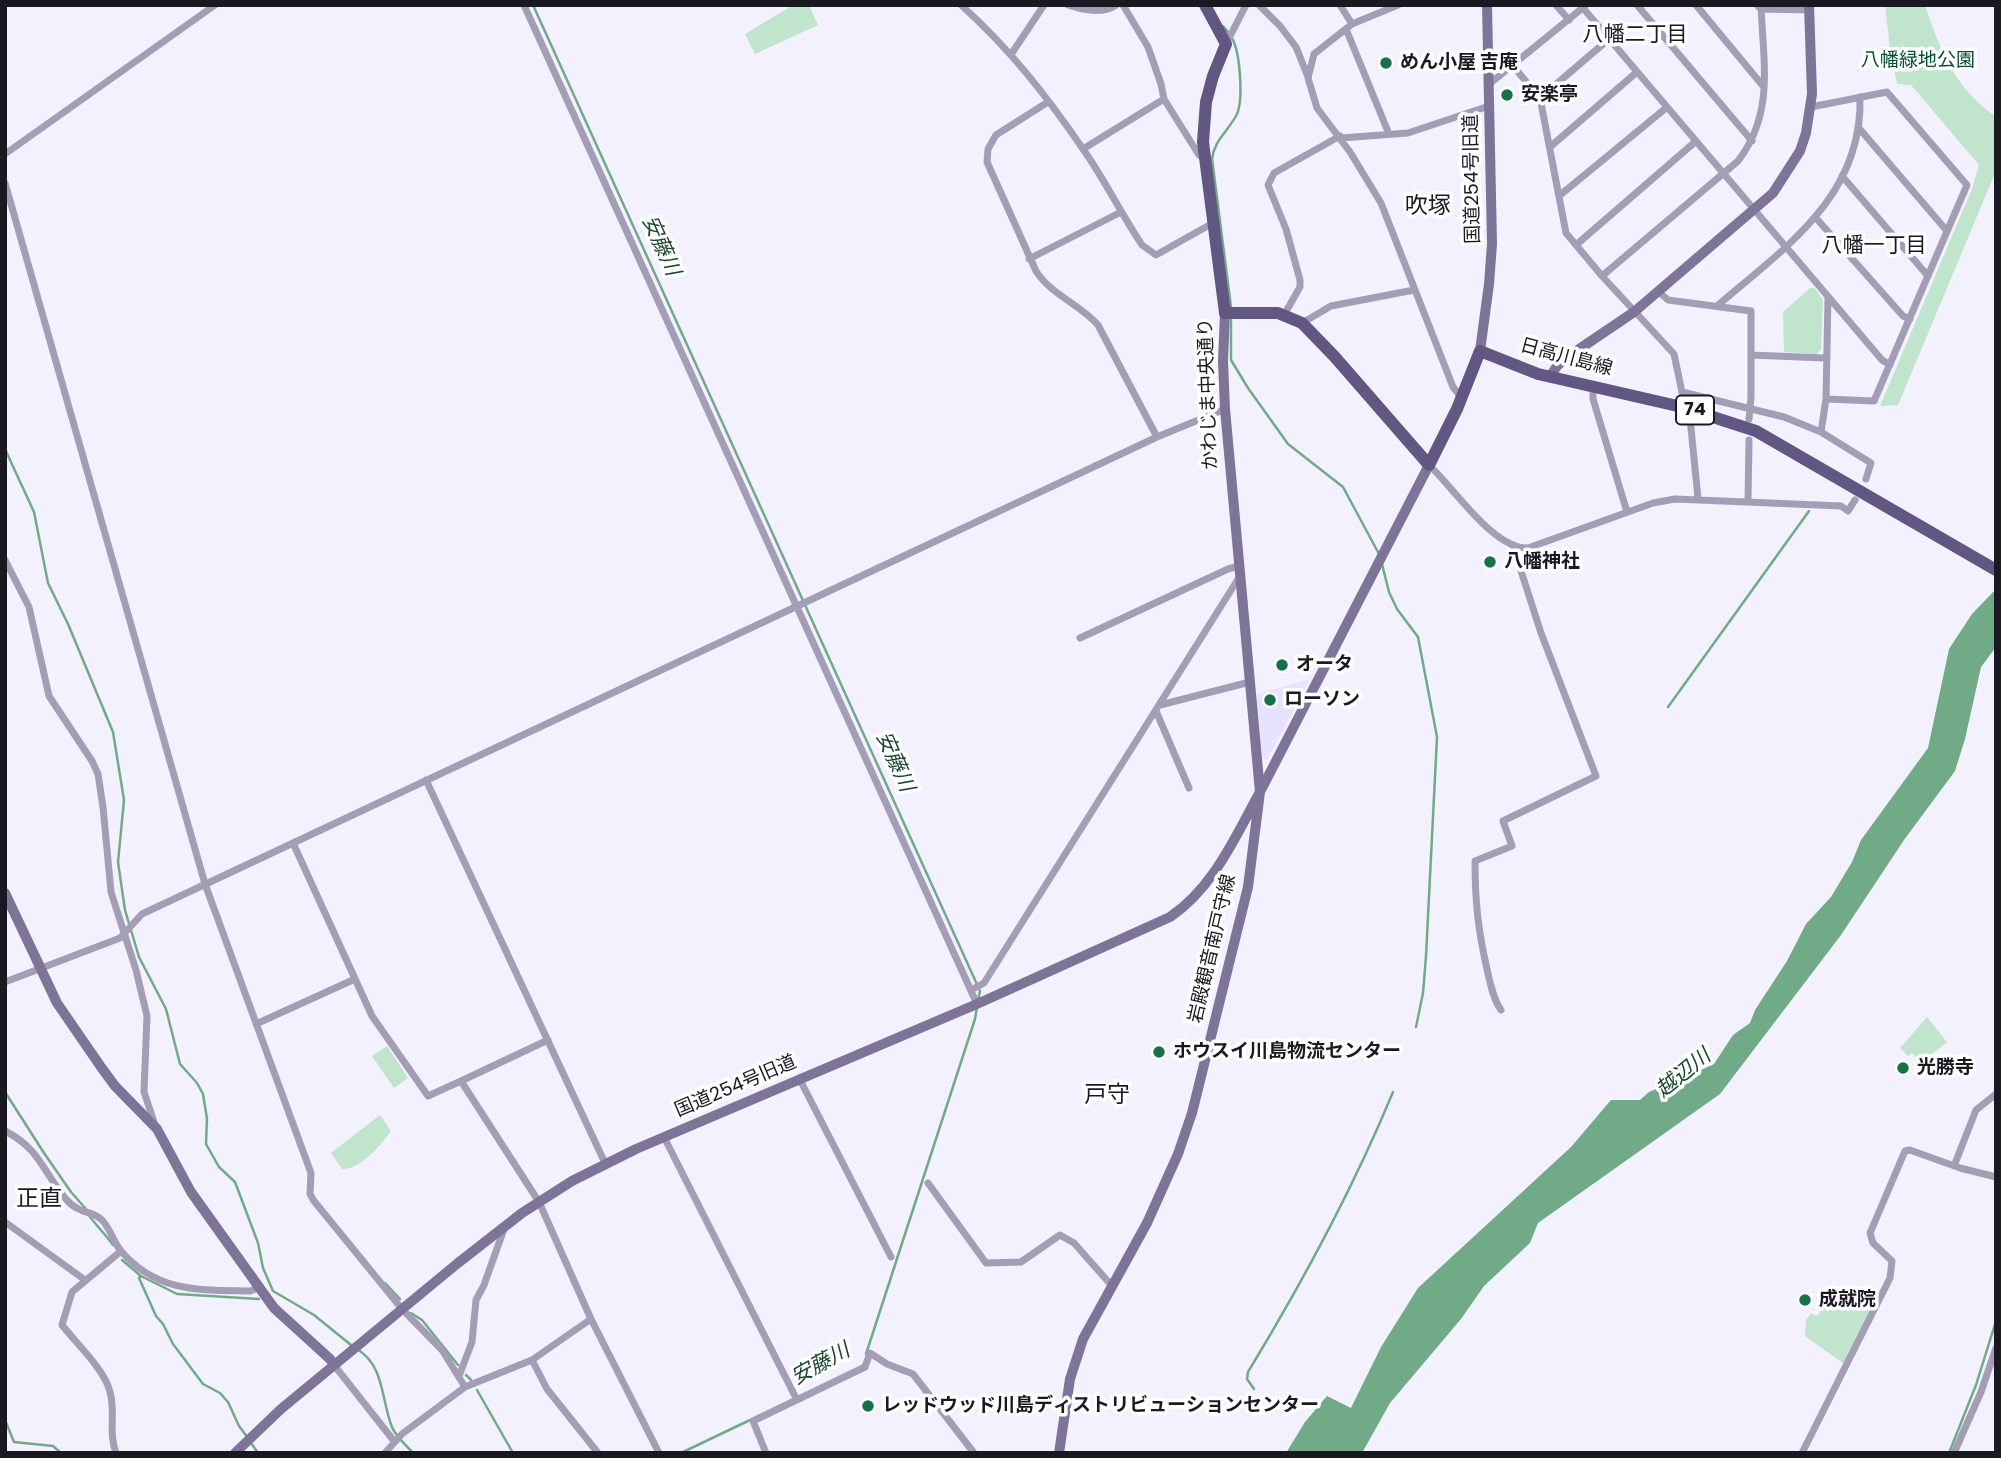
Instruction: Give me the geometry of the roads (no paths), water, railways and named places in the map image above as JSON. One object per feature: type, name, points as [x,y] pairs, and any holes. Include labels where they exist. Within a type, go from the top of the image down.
[{"type":"main road","points":[[1205,5],[1226,44]]},
{"type":"main road","name":"かわじま中央通り","points":[[1225,313],[1203,142],[1206,102],[1226,44]]},
{"type":"main road","points":[[1225,313],[1284,315],[1302,323],[1429,465],[1480,351]]},
{"type":"main road","name":"日高川島線","points":[[1480,351],[1550,377],[1682,407],[1756,431],[1996,570]]},
{"type":"street","points":[[5,154],[215,5]]},
{"type":"street","points":[[524,5],[977,1004]]},
{"type":"street","points":[[961,5],[1012,53],[1083,149],[1142,245],[1156,255],[1214,223]]},
{"type":"street","points":[[1012,53],[1044,5]]},
{"type":"street","points":[[1068,5],[1109,10],[1116,5]]},
{"type":"street","points":[[1123,5],[1148,47],[1164,99],[1199,155],[1205,158]]},
{"type":"street","points":[[1226,44],[1246,5]]},
{"type":"street","points":[[1259,5],[1280,26],[1296,50],[1317,108],[1340,137],[1381,202],[1452,387],[1461,397]]},
{"type":"street","points":[[1340,5],[1389,134]]},
{"type":"street","points":[[1308,78],[1314,54],[1349,27],[1398,5]]},
{"type":"street","name":"国道254号旧道","points":[[1480,351],[1492,244],[1487,5]]},
{"type":"street","points":[[1556,5],[1569,20]]},
{"type":"street","points":[[1637,5],[1752,141]]},
{"type":"street","points":[[1696,5],[1764,87]]},
{"type":"street","points":[[1488,85],[1585,6],[1609,39],[1753,211],[1882,360],[1890,365]]},
{"type":"street","points":[[1550,377],[1566,358],[1634,312],[1773,193],[1792,165],[1806,133],[1812,94],[1810,7],[1760,6],[1764,87],[1758,129],[1752,141],[1738,161],[1602,276]]},
{"type":"street","points":[[1540,98],[1609,39]]},
{"type":"street","points":[[1296,50],[1314,54]]},
{"type":"street","points":[[1513,66],[1540,98],[1566,233],[1674,354],[1682,392],[1682,407]]},
{"type":"street","points":[[1550,147],[1637,72]]},
{"type":"street","points":[[1811,107],[1887,92],[1967,185],[1874,401],[1826,399]]},
{"type":"street","points":[[1717,306],[1816,218],[1842,176],[1852,150],[1858,127],[1860,97]]},
{"type":"street","points":[[1083,149],[1164,99]]},
{"type":"street","points":[[1048,102],[996,135],[988,149],[987,162],[1029,259],[1044,284],[1087,313],[1098,325],[1157,437]]},
{"type":"street","points":[[1284,315],[1300,287],[1300,280],[1286,229],[1268,185],[1269,178],[1340,137],[1408,132],[1489,106]]},
{"type":"street","points":[[1559,196],[1666,107]]},
{"type":"street","points":[[1858,127],[1947,231]]},
{"type":"street","points":[[1576,245],[1695,142]]},
{"type":"street","points":[[1842,176],[1928,276]]},
{"type":"street","points":[[5,183],[205,884],[311,1173],[310,1194],[402,1310],[442,1350],[465,1387]]},
{"type":"street","points":[[1029,259],[1121,212]]},
{"type":"street","points":[[1816,218],[1903,316],[1910,319]]},
{"type":"street","points":[[1302,323],[1331,306],[1414,290]]},
{"type":"street","points":[[1658,291],[1668,300],[1751,311],[1749,419]]},
{"type":"street","points":[[1821,432],[1826,399],[1828,297]]},
{"type":"street","name":"かわじま中央通り","points":[[1225,313],[1225,410],[1260,792]]},
{"type":"street","points":[[1751,355],[1825,358]]},
{"type":"street","points":[[1593,387],[1593,399],[1626,512]]},
{"type":"street","points":[[1682,392],[1784,417],[1821,432],[1871,463],[1866,478]]},
{"type":"street","points":[[5,982],[120,938],[142,914],[1157,437],[1225,410]]},
{"type":"street","points":[[1690,418],[1698,498]]},
{"type":"street","points":[[1748,502],[1749,440]]},
{"type":"street","points":[[1429,465],[1500,539],[1513,546],[1528,548],[1664,501],[1698,498],[1841,506],[1849,511],[1855,500]]},
{"type":"street","name":"岩殿観音南戸守線","points":[[1059,1453],[1070,1378],[1083,1339],[1160,1195],[1192,1113],[1248,887],[1260,792],[1429,465]]},
{"type":"street","points":[[1501,1010],[1490,981],[1479,933],[1475,907],[1475,861],[1512,846],[1503,821],[1596,776],[1541,634],[1513,546]]},
{"type":"street","points":[[5,560],[29,607],[49,696],[96,767],[103,807],[111,892],[125,933],[146,1016],[144,1093],[157,1129],[191,1192],[258,1288],[284,1318],[334,1365],[394,1441]]},
{"type":"street","points":[[971,990],[984,983],[1158,708],[1240,571],[1228,569],[1080,638]]},
{"type":"street","points":[[1158,708],[1250,682]]},
{"type":"street","points":[[1158,708],[1189,788]]},
{"type":"street","points":[[426,780],[606,1163]]},
{"type":"street","name":"国道254号旧道","points":[[235,1453],[266,1422],[346,1354],[506,1225],[539,1202],[606,1163],[1150,928],[1183,908],[1195,898],[1219,866],[1260,792]]},
{"type":"street","points":[[293,843],[372,1016],[428,1096],[548,1040]]},
{"type":"street","points":[[5,893],[57,1003],[115,1086],[157,1129]]},
{"type":"street","points":[[256,1024],[355,979]]},
{"type":"street","points":[[799,1078],[891,1257]]},
{"type":"street","points":[[461,1081],[539,1202],[591,1319],[659,1453]]},
{"type":"street","points":[[1954,1166],[1976,1110],[1996,1094]]},
{"type":"street","points":[[5,1130],[31,1148],[65,1198],[77,1210],[100,1218],[121,1251],[156,1280],[169,1286],[208,1290],[250,1291],[258,1288]]},
{"type":"street","points":[[664,1137],[797,1400]]},
{"type":"street","points":[[1802,1453],[1890,1279],[1892,1261],[1873,1243],[1870,1233],[1905,1152],[1910,1150],[1996,1177]]},
{"type":"street","points":[[928,1184],[986,1263],[1021,1262],[1060,1235],[1074,1243],[1112,1286]]},
{"type":"street","points":[[5,1222],[85,1280]]},
{"type":"street","points":[[459,1376],[472,1342],[476,1300],[506,1225]]},
{"type":"street","points":[[116,1453],[110,1430],[112,1408],[107,1385],[62,1325],[72,1292],[121,1251]]},
{"type":"street","points":[[385,1453],[394,1441],[465,1387],[532,1360],[591,1319]]},
{"type":"street","points":[[1954,1453],[1982,1392],[1996,1348]]},
{"type":"street","points":[[766,1453],[753,1421],[865,1367],[870,1353],[887,1364],[913,1374],[974,1453]]},
{"type":"street","points":[[532,1360],[547,1389],[598,1453]]},
{"type":"waterway","name":"安藤川","points":[[533,5],[980,991],[978,1001]]},
{"type":"waterway","points":[[1223,26],[1231,36],[1238,56],[1240,78],[1240,100],[1236,116],[1218,142],[1212,159],[1231,307]]},
{"type":"waterway","points":[[1231,317],[1231,360],[1248,388],[1288,444],[1343,487],[1379,554]]},
{"type":"waterway","points":[[5,449],[34,512],[48,583],[113,732],[124,800],[118,862],[125,910],[139,957],[166,1009],[180,1064],[203,1094],[207,1119],[206,1144],[219,1167],[235,1182],[273,1291],[314,1315],[351,1345]]},
{"type":"waterway","points":[[1668,707],[1809,511]]},
{"type":"waterway","points":[[1382,564],[1389,592],[1397,609],[1418,637],[1437,737],[1426,956],[1423,993],[1416,1027]]},
{"type":"waterway","name":"安藤川","points":[[866,1354],[977,1007]]},
{"type":"waterway","points":[[5,1092],[44,1153],[86,1209]]},
{"type":"waterway","points":[[1254,1389],[1247,1379],[1248,1372],[1326,1235],[1393,1092]]},
{"type":"waterway","points":[[89,1215],[113,1245]]},
{"type":"waterway","points":[[122,1260],[141,1276],[177,1294],[259,1299]]},
{"type":"waterway","points":[[141,1276],[139,1278],[156,1316],[173,1344],[203,1384],[220,1393],[228,1402],[248,1438]]},
{"type":"waterway","points":[[385,1283],[400,1299]]},
{"type":"waterway","points":[[411,1313],[422,1320],[458,1365]]},
{"type":"waterway","points":[[1949,1453],[1976,1385],[1996,1321]]},
{"type":"waterway","points":[[357,1349],[373,1365],[392,1427],[413,1453]]},
{"type":"waterway","points":[[466,1375],[471,1380]]},
{"type":"waterway","points":[[477,1390],[513,1453]]},
{"type":"waterway","points":[[5,1420],[14,1442],[53,1446],[61,1453]]},
{"type":"waterway","name":"安藤川","points":[[681,1453],[750,1420]]},
{"type":"waterway","points":[[251,1443],[258,1453]]},
{"type":"place","name":"めん小屋 吉庵","points":[[1386,63]]},
{"type":"place","name":"安楽亭","points":[[1507,95]]},
{"type":"place","name":"八幡神社","points":[[1490,562]]},
{"type":"place","name":"オータ","points":[[1282,665]]},
{"type":"place","name":"ローソン","points":[[1270,700]]},
{"type":"place","name":"ホウスイ川島物流センター","points":[[1159,1052]]},
{"type":"place","name":"光勝寺","points":[[1903,1068]]},
{"type":"place","name":"成就院","points":[[1805,1300]]},
{"type":"place","name":"レッドウッド川島ディストリビューションセンター","points":[[868,1406]]},
{"type":"district","name":"八幡二丁目","points":[[1635,36]]},
{"type":"district","name":"吹塚","points":[[1428,207]]},
{"type":"district","name":"八幡一丁目","points":[[1874,247]]},
{"type":"district","name":"戸守","points":[[1107,1096]]},
{"type":"district","name":"正直","points":[[39,1200]]},
{"type":"park label","name":"八幡緑地公園","points":[[1918,61]]},
{"type":"water label","name":"越辺川","points":[[1684,1074]]}]
